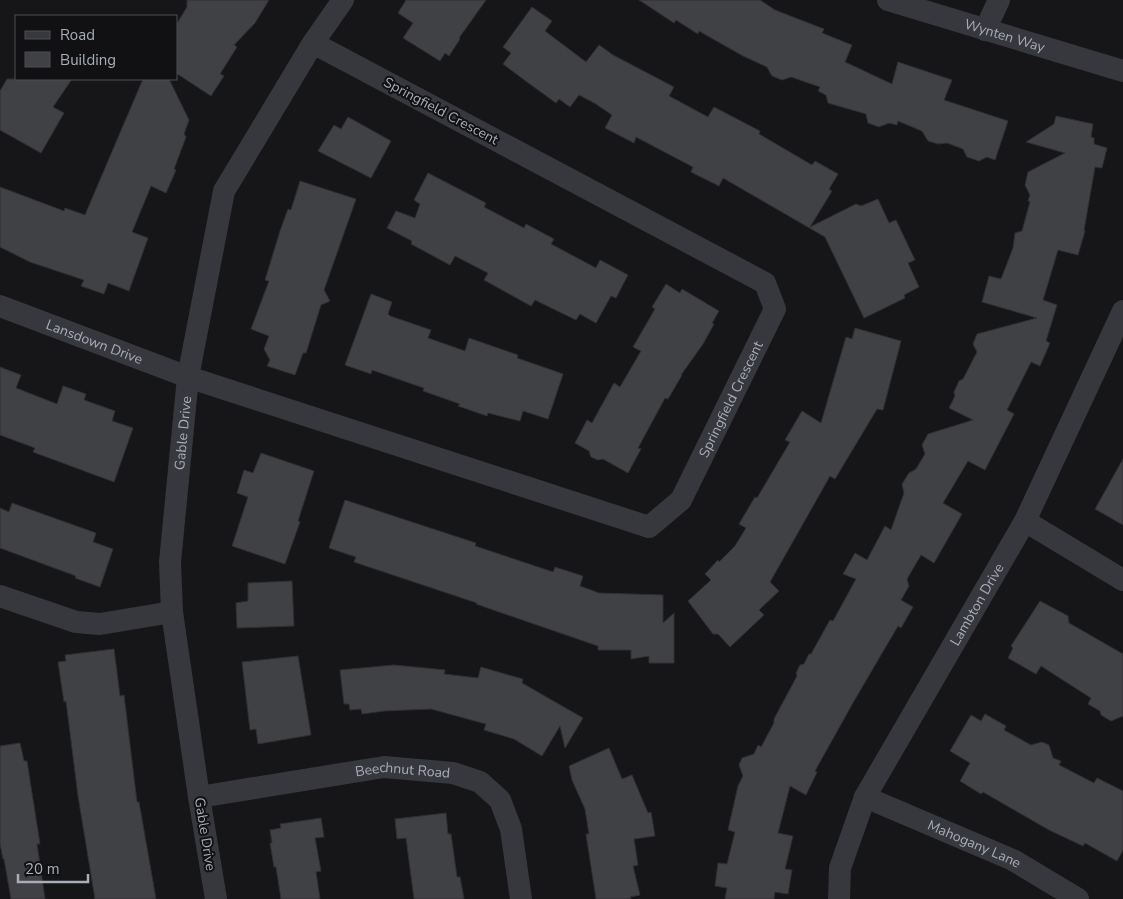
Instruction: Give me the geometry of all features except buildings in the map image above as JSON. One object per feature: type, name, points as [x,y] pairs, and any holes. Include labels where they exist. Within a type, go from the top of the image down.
[{"type":"street","name":"Gable Drive","points":[[216,899],[172,612],[170,562],[188,377],[224,191],[313,43],[343,0]]},
{"type":"street","name":"Wynten Way","points":[[888,0],[1123,71]]},
{"type":"street","points":[[985,30],[998,0]]},
{"type":"street","name":"Springfield Crescent","points":[[188,377],[649,528],[681,500],[774,309],[765,283],[313,43]]},
{"type":"street","name":"Lansdown Drive","points":[[0,306],[188,377]]},
{"type":"street","name":"Lambton Drive","points":[[839,899],[840,868],[865,796],[1025,521],[1123,311]]},
{"type":"street","points":[[1025,521],[1123,580]]},
{"type":"street","points":[[0,596],[76,622],[100,624],[172,612]]},
{"type":"street","name":"Beechnut Road","points":[[199,797],[384,767],[453,773],[480,782],[500,800],[511,829],[521,899]]},
{"type":"street","name":"Mahogany Lane","points":[[865,796],[1013,860],[1078,899]]}]
